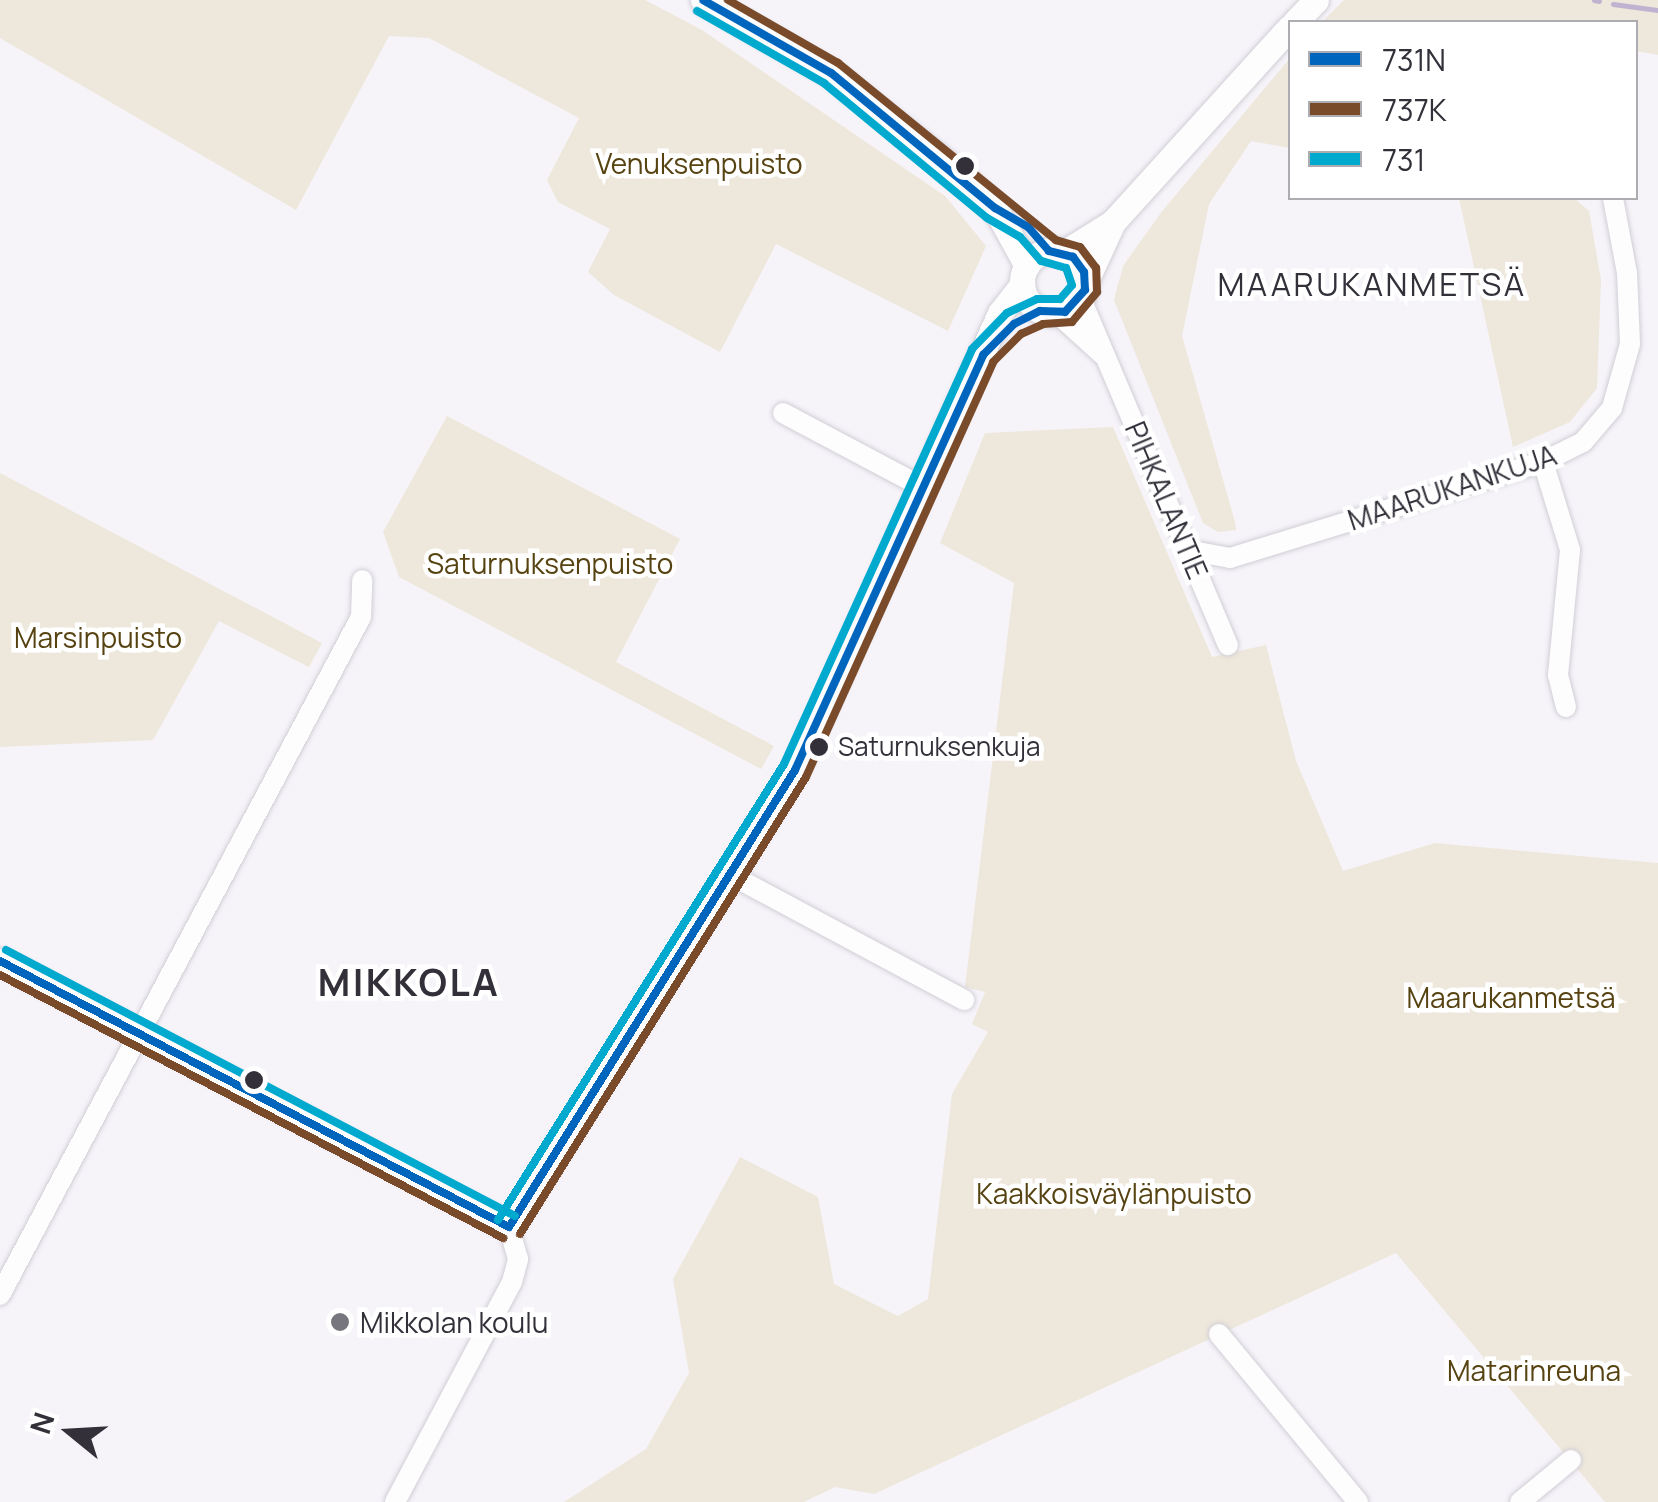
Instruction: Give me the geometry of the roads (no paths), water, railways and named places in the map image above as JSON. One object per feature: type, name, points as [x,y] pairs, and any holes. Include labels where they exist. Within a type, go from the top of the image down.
[{"type":"street","points":[[704,0],[831,73],[995,208],[1080,264],[1083,290]]},
{"type":"street","points":[[1298,20],[1316,0]]},
{"type":"street","points":[[983,355],[1014,324],[1049,312],[1083,290],[1113,222],[1288,30]]},
{"type":"street","name":"MAARUKANKUJA","points":[[1187,550],[1230,558],[1543,462],[1599,427],[1621,387],[1630,306],[1613,200]]},
{"type":"street","points":[[995,208],[1024,276],[1049,312]]},
{"type":"street","points":[[509,1227],[794,770],[1000,313],[1024,276],[1057,252],[1113,222]]},
{"type":"street","name":"PIHKALANTIE","points":[[1083,290],[1104,354],[1228,645]]},
{"type":"street","name":"PIHKALANTIE","points":[[1049,312],[1104,354]]},
{"type":"street","points":[[783,413],[922,487]]},
{"type":"street","points":[[1543,462],[1570,550],[1558,675],[1566,707]]},
{"type":"street","points":[[0,1295],[361,617],[362,580]]},
{"type":"street","points":[[729,874],[964,1000]]},
{"type":"street","points":[[0,961],[509,1227],[518,1258],[512,1282],[395,1502]]},
{"type":"street","points":[[1219,1334],[1358,1502]]},
{"type":"street","points":[[1520,1502],[1570,1460]]},
{"type":"waterway","points":[[1594,0],[1599,1]]},
{"type":"waterway","points":[[1613,4],[1658,10]]},
{"type":"place","name":"Saturnuksenkuja","points":[[819,747]]},
{"type":"place","name":"Mikkolan koulu","points":[[340,1322]]},
{"type":"district","name":"MAARUKANMETSÄ","points":[[1372,284]]},
{"type":"district","name":"MIKKOLA","points":[[409,982]]},
{"type":"park label","name":"Venuksenpuisto","points":[[699,163]]},
{"type":"park label","name":"Saturnuksenpuisto","points":[[550,563]]},
{"type":"park label","name":"Marsinpuisto","points":[[98,637]]},
{"type":"park label","name":"Maarukanmetsä","points":[[1511,997]]},
{"type":"park label","name":"Kaakkoisväylänpuisto","points":[[1114,1193]]},
{"type":"park label","name":"Matarinreuna","points":[[1534,1370]]}]
